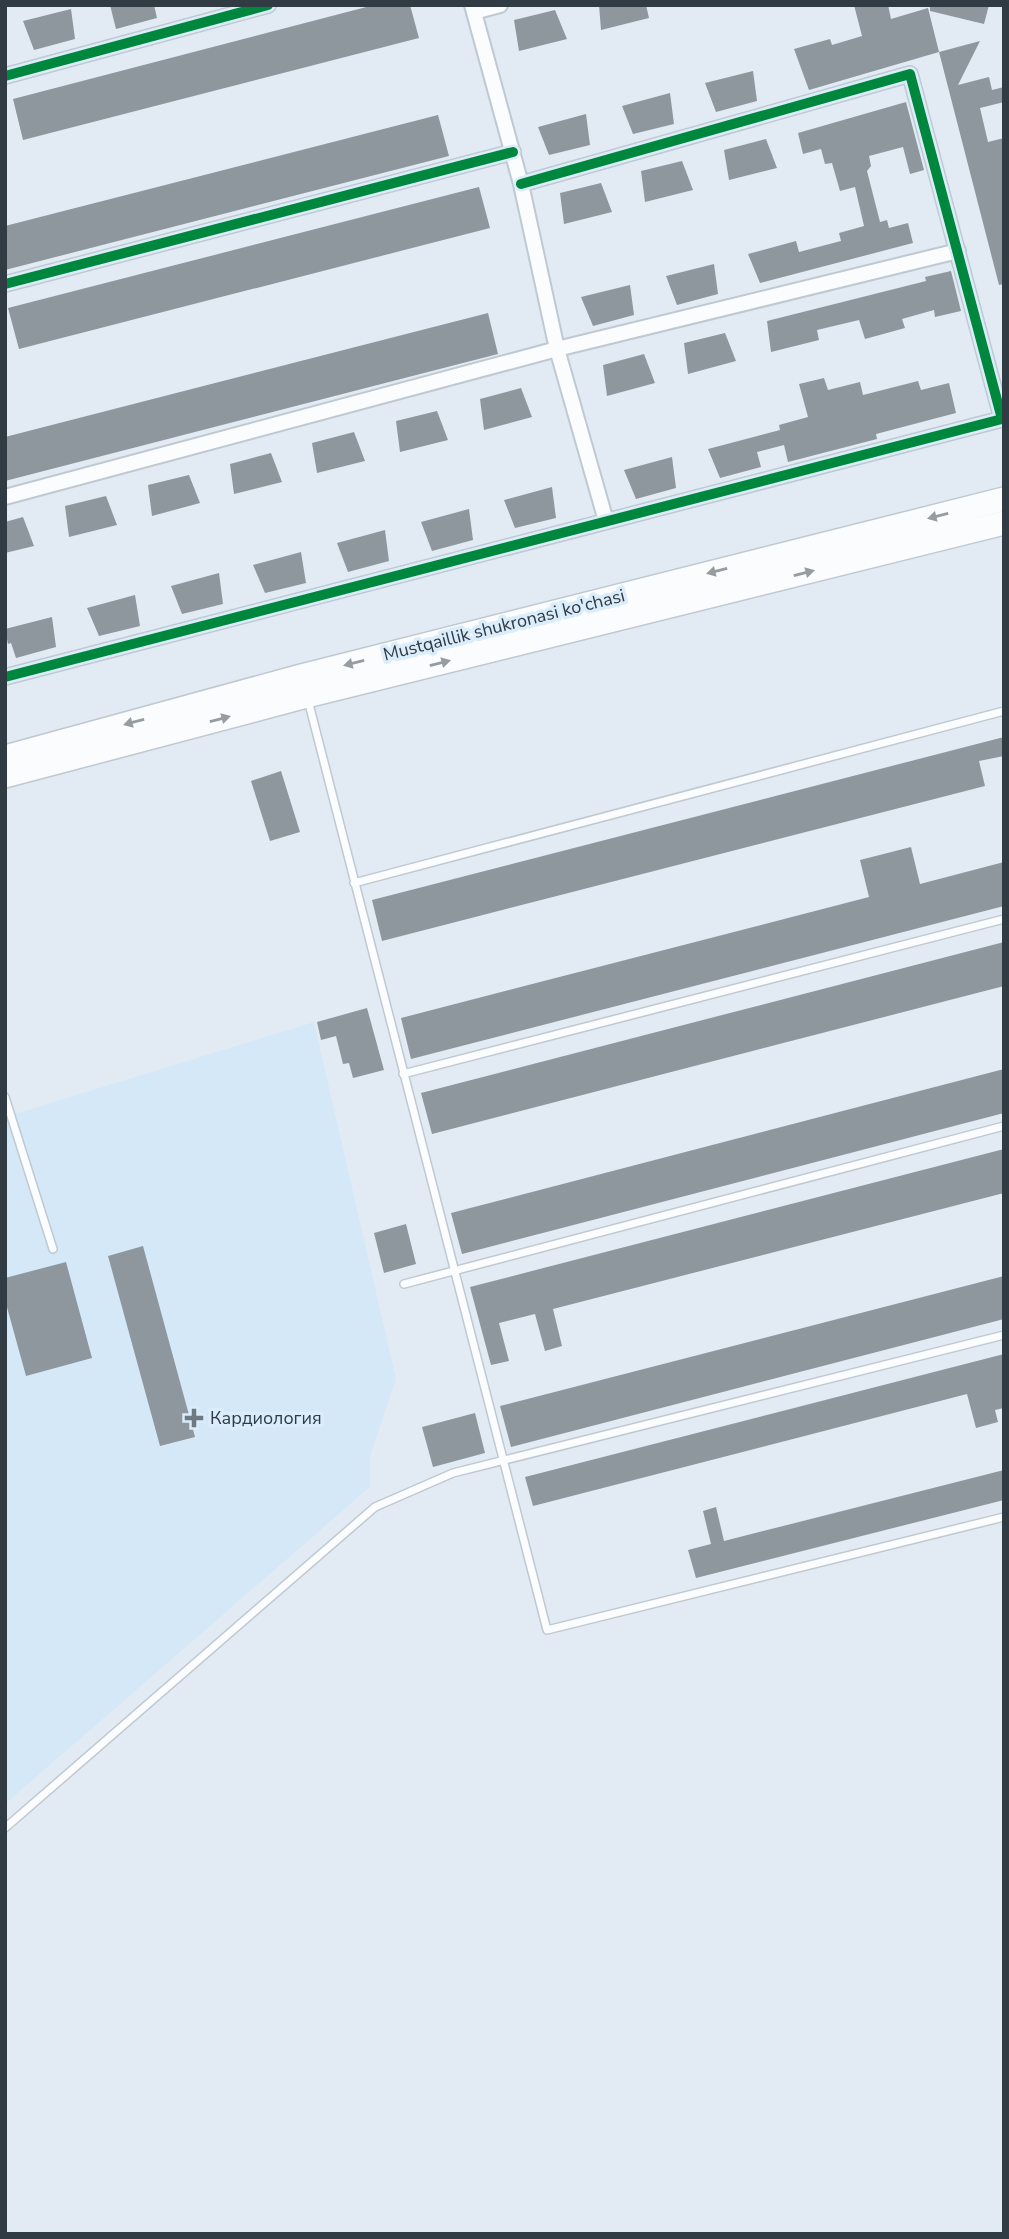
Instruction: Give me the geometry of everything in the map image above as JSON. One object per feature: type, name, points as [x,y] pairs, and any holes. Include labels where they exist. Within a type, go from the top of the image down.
[{"type":"main road","name":"Mustqaillik shukronasi ko'chasi","points":[[5,757],[301,676],[1004,499]]},
{"type":"main road","name":"Mustqaillik shukronasi ko'chasi","points":[[5,776],[307,696],[1004,523]]},
{"type":"street","points":[[5,76],[268,5]]},
{"type":"street","points":[[500,5],[473,9],[521,184],[557,349],[606,522]]},
{"type":"street","points":[[5,677],[1003,421],[910,74],[521,184]]},
{"type":"street","points":[[5,284],[513,152]]},
{"type":"street","points":[[5,497],[557,349],[958,251]]},
{"type":"lane","points":[[307,696],[547,1630],[1004,1517]]},
{"type":"lane","points":[[354,883],[1004,711]]},
{"type":"lane","points":[[403,1074],[1004,919]]},
{"type":"lane","points":[[5,1097],[53,1249]]},
{"type":"lane","points":[[404,1284],[1004,1126]]},
{"type":"lane","points":[[5,1828],[375,1507],[453,1473],[1004,1335]]},
{"type":"shaded area","name":"Кардиология","points":[[314,1022],[396,1379],[370,1456],[370,1487],[5,1804],[5,1117]]},
{"type":"building","points":[[110,5],[154,5],[157,18],[116,29]]},
{"type":"building","points":[[374,5],[410,5],[419,38],[23,140],[13,99]]},
{"type":"building","points":[[599,5],[646,5],[649,18],[601,30]]},
{"type":"building","points":[[854,5],[888,5],[891,19],[928,8],[939,52],[809,90],[794,49],[830,39],[832,45],[862,36]]},
{"type":"building","points":[[930,5],[989,5],[984,24],[930,11]]},
{"type":"building","points":[[71,9],[75,39],[34,50],[23,21]]},
{"type":"building","points":[[555,10],[567,39],[519,51],[514,20]]},
{"type":"building","points":[[980,41],[958,85],[989,77],[992,90],[1004,87],[1004,102],[980,108],[988,142],[1004,138],[1004,284],[999,285],[939,52]]},
{"type":"building","points":[[753,71],[757,101],[716,112],[705,83]]},
{"type":"building","points":[[670,93],[674,124],[633,134],[622,106]]},
{"type":"building","points":[[906,102],[924,170],[910,174],[903,147],[869,156],[871,166],[867,171],[880,222],[887,220],[889,228],[908,223],[913,243],[760,283],[748,254],[796,241],[799,252],[841,241],[839,233],[864,226],[855,187],[840,191],[832,163],[825,164],[821,149],[803,154],[798,133]]},
{"type":"building","points":[[586,114],[590,145],[549,155],[538,127]]},
{"type":"building","points":[[438,115],[449,156],[5,270],[5,226]]},
{"type":"building","points":[[766,139],[777,168],[729,180],[724,150]]},
{"type":"building","points":[[682,161],[693,190],[645,202],[641,171]]},
{"type":"building","points":[[601,183],[612,212],[564,224],[560,193]]},
{"type":"building","points":[[479,187],[490,228],[19,349],[8,308]]},
{"type":"building","points":[[714,264],[718,294],[677,305],[666,276]]},
{"type":"building","points":[[951,271],[961,311],[935,317],[934,310],[902,319],[905,328],[865,339],[859,320],[817,330],[819,340],[771,352],[767,321],[926,281],[925,277]]},
{"type":"building","points":[[630,285],[634,315],[593,326],[581,297]]},
{"type":"building","points":[[488,313],[498,354],[5,481],[5,437]]},
{"type":"building","points":[[725,333],[736,361],[688,374],[684,343]]},
{"type":"building","points":[[644,354],[655,383],[607,396],[603,365]]},
{"type":"building","points":[[824,378],[828,390],[860,382],[863,395],[918,381],[921,390],[949,383],[956,413],[876,434],[877,439],[788,462],[784,445],[757,452],[761,467],[720,478],[708,449],[780,430],[779,425],[808,417],[799,384]]},
{"type":"building","points":[[521,388],[532,417],[484,430],[480,399]]},
{"type":"building","points":[[437,411],[448,440],[400,452],[396,421]]},
{"type":"building","points":[[354,432],[365,461],[317,473],[312,443]]},
{"type":"building","points":[[271,453],[282,482],[234,494],[230,464]]},
{"type":"building","points":[[672,457],[676,488],[636,499],[624,470]]},
{"type":"building","points":[[189,475],[200,503],[152,516],[148,485]]},
{"type":"building","points":[[552,487],[556,518],[515,528],[504,500]]},
{"type":"building","points":[[106,496],[117,525],[69,537],[65,506]]},
{"type":"building","points":[[469,509],[473,540],[432,551],[421,522]]},
{"type":"building","points":[[23,517],[34,546],[5,553],[5,522]]},
{"type":"building","points":[[385,530],[389,561],[348,572],[337,543]]},
{"type":"building","points":[[301,552],[306,583],[265,593],[253,565]]},
{"type":"building","points":[[219,573],[223,604],[182,614],[171,586]]},
{"type":"building","points":[[135,595],[140,626],[99,636],[87,608]]},
{"type":"building","points":[[52,617],[56,647],[16,658],[11,643],[8,644],[5,629]]},
{"type":"building","points":[[1004,737],[1004,756],[979,761],[985,786],[382,941],[372,900]]},
{"type":"building","points":[[281,771],[300,832],[270,841],[251,781]]},
{"type":"building","points":[[911,847],[920,884],[1004,862],[1004,906],[411,1059],[401,1018],[869,897],[860,860]]},
{"type":"building","points":[[1004,942],[1004,986],[432,1134],[421,1093]]},
{"type":"building","points":[[367,1008],[384,1070],[353,1078],[349,1063],[343,1064],[336,1036],[321,1040],[317,1022]]},
{"type":"building","points":[[1004,1069],[1004,1113],[462,1254],[451,1213]]},
{"type":"building","points":[[1004,1149],[1004,1193],[553,1309],[562,1346],[545,1351],[535,1314],[499,1323],[509,1361],[491,1365],[470,1287]]},
{"type":"building","points":[[406,1224],[416,1264],[384,1273],[374,1233]]},
{"type":"building","points":[[143,1246],[195,1437],[160,1446],[108,1256]]},
{"type":"building","points":[[66,1262],[92,1358],[26,1376],[5,1300],[5,1278]]},
{"type":"building","points":[[1004,1276],[1004,1319],[511,1447],[500,1406]]},
{"type":"building","points":[[1004,1354],[1004,1408],[995,1410],[998,1422],[976,1428],[967,1394],[533,1506],[525,1477]]},
{"type":"building","points":[[475,1413],[485,1453],[433,1467],[422,1427]]},
{"type":"building","points":[[1004,1470],[1004,1500],[696,1578],[688,1550],[711,1544],[703,1511],[716,1507],[724,1541]]},
{"type":"cycle path","points":[[5,76],[268,5]]},
{"type":"cycle path","points":[[5,677],[1002,419],[910,74],[521,184]]},
{"type":"cycle path","points":[[5,284],[513,152]]},
{"type":"place","name":"Кардиология","points":[[194,1418]]}]
